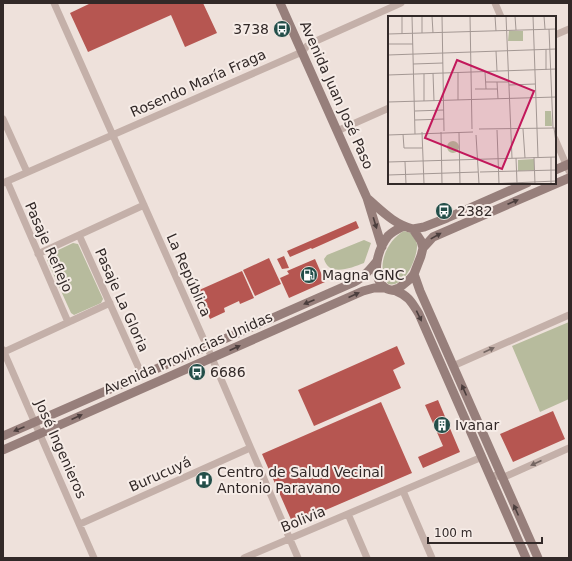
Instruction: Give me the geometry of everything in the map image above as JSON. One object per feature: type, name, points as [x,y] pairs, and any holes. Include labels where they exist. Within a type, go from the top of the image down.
[{"type":"main road","name":"Avenida Juan José Paso","points":[[280,3],[367,198],[382,247]]},
{"type":"main road","points":[[556,170],[568,167]]},
{"type":"main road","points":[[556,184],[569,178]]},
{"type":"main road","points":[[525,184],[424,227],[414,229],[404,226],[395,230],[388,237],[382,247],[377,261],[377,276],[380,282],[389,289],[404,294],[412,302],[419,314],[526,558]]},
{"type":"main road","points":[[389,289],[405,284],[414,274],[423,248],[433,237],[555,184]]},
{"type":"main road","name":"Avenida Juan José Paso","points":[[367,198],[389,218],[404,226]]},
{"type":"main road","points":[[414,229],[423,248]]},
{"type":"main road","name":"Avenida Provincias Unidas","points":[[3,436],[359,280],[369,272],[377,261]]},
{"type":"main road","points":[[414,274],[420,291],[538,558]]},
{"type":"main road","name":"Avenida Provincias Unidas","points":[[3,450],[363,291],[374,288],[389,289]]},
{"type":"street","name":"La República","points":[[54,3],[212,358],[298,558]]},
{"type":"street","name":"Rosendo María Fraga","points":[[5,182],[302,52],[307,46],[316,41],[401,3]]},
{"type":"street","points":[[495,3],[501,16]]},
{"type":"street","points":[[556,35],[569,29]]},
{"type":"street","points":[[338,131],[388,108]]},
{"type":"street","points":[[3,119],[27,172]]},
{"type":"street","points":[[556,141],[568,167]]},
{"type":"street","name":"Pasaje Reflejo","points":[[5,182],[68,322]]},
{"type":"street","points":[[38,254],[144,205]]},
{"type":"street","name":"Pasaje La Gloria","points":[[79,235],[142,375]]},
{"type":"street","points":[[4,351],[110,303]]},
{"type":"street","points":[[453,366],[569,315]]},
{"type":"street","name":"José Ingenieros","points":[[4,351],[94,558]]},
{"type":"street","name":"Burucuyá","points":[[80,524],[250,448]]},
{"type":"street","points":[[491,477],[496,475],[502,478],[569,448]]},
{"type":"street","name":"Bolivia","points":[[244,558],[482,457]]},
{"type":"street","points":[[403,490],[432,558]]},
{"type":"street","points":[[348,514],[367,558]]},
{"type":"green space","points":[[404,231],[411,233],[417,243],[416,253],[412,266],[404,278],[394,284],[388,284],[384,277],[383,270],[385,254],[392,241]]},
{"type":"green space","points":[[364,240],[371,243],[364,263],[341,270],[331,268],[327,265],[324,259],[327,255]]},
{"type":"green space","points":[[73,243],[78,244],[103,299],[101,303],[74,315],[71,313],[47,260],[48,255]]},
{"type":"green space","points":[[569,322],[569,399],[540,412],[512,346]]},
{"type":"building","points":[[91,3],[203,3],[217,33],[185,47],[171,15],[88,52],[70,13]]},
{"type":"building","points":[[356,221],[359,228],[312,249],[311,248],[290,257],[287,251]]},
{"type":"building","points":[[284,256],[289,268],[282,269],[277,259]]},
{"type":"building","points":[[269,258],[281,284],[255,296],[243,270]]},
{"type":"building","points":[[315,259],[325,282],[289,298],[280,278],[289,274],[287,271]]},
{"type":"building","points":[[242,271],[254,298],[240,304],[239,301],[224,308],[225,312],[210,319],[197,291]]},
{"type":"building","points":[[397,346],[405,364],[393,370],[401,388],[314,426],[298,390]]},
{"type":"building","name":"Ivanar","points":[[438,400],[460,452],[423,468],[418,457],[443,446],[425,405]]},
{"type":"building","points":[[381,402],[412,473],[293,524],[262,454]]},
{"type":"building","points":[[553,411],[565,439],[513,462],[500,434]]},
{"type":"place","name":"3738","points":[[282,29]]},
{"type":"place","name":"2382","points":[[444,211]]},
{"type":"place","name":"Magna GNC","points":[[309,275]]},
{"type":"place","name":"6686","points":[[197,372]]},
{"type":"place","name":"Ivanar","points":[[442,425]]},
{"type":"place","name":"Centro de Salud Vecinal Antonio Paravano","points":[[204,480]]}]
